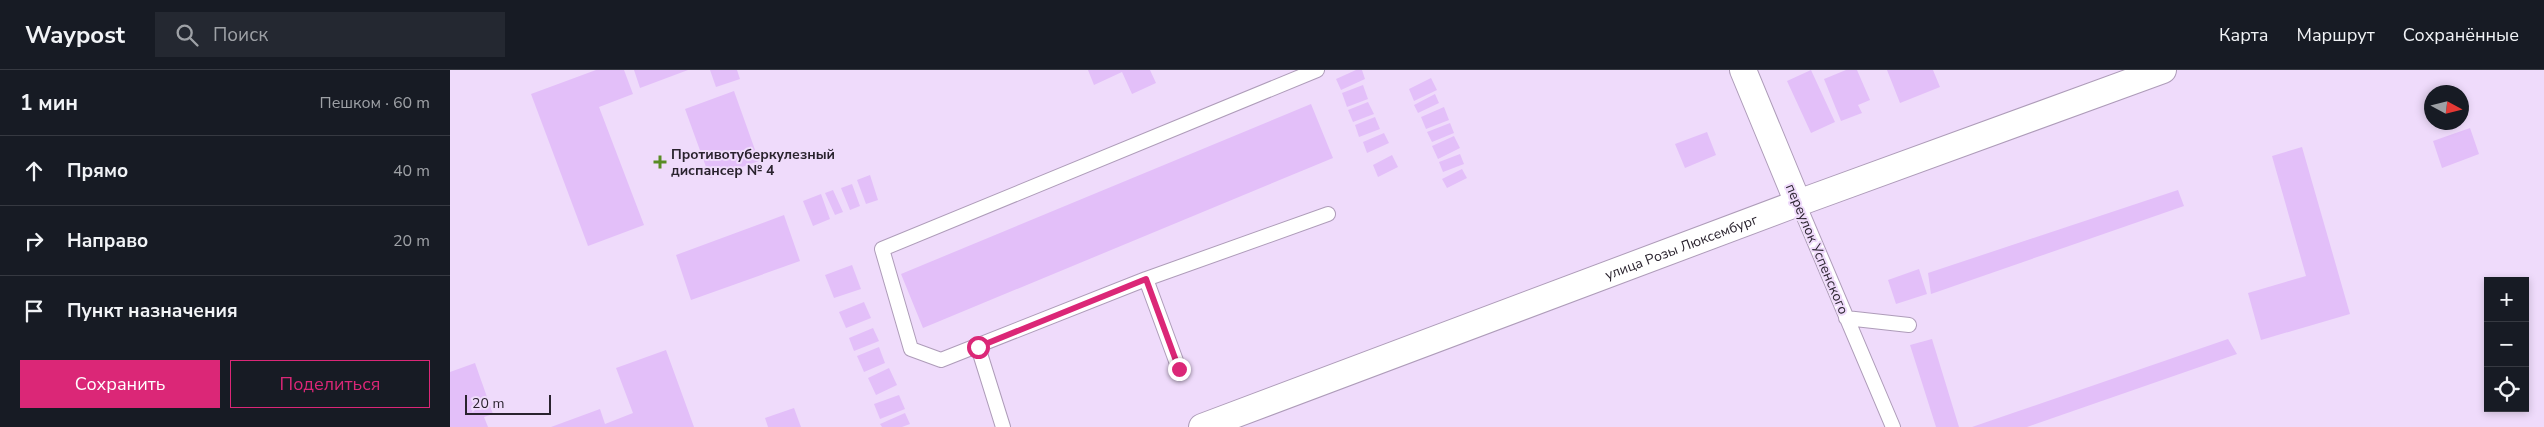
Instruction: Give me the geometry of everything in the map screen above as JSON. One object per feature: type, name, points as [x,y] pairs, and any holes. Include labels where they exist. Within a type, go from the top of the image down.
[{"type":"street","name":"переулок Успенского","points":[[1743,70],[1798,203]]},
{"type":"street","name":"улица Розы Люксембург","points":[[1202,427],[1798,203],[2163,70]]},
{"type":"lane","points":[[1317,70],[882,249],[911,349],[941,360],[978,347],[1146,279],[1328,214]]},
{"type":"lane","name":"переулок Успенского","points":[[1798,203],[1893,427]]},
{"type":"lane","points":[[1146,279],[1179,369]]},
{"type":"lane","points":[[1846,318],[1909,325]]},
{"type":"lane","points":[[978,347],[1003,427]]},
{"type":"building","points":[[596,70],[624,70],[633,94],[599,107],[644,225],[588,246],[531,94]]},
{"type":"building","points":[[634,70],[688,70],[640,88]]},
{"type":"building","points":[[710,70],[737,70],[740,79],[716,87]]},
{"type":"building","points":[[1088,70],[1150,70],[1156,83],[1132,94],[1122,72],[1094,85]]},
{"type":"building","points":[[1356,70],[1362,70],[1365,79],[1341,90],[1336,79]]},
{"type":"building","points":[[1811,70],[1835,122],[1811,133],[1787,81]]},
{"type":"building","points":[[1846,70],[1857,70],[1870,100],[1858,105],[1862,113],[1841,121],[1824,79]]},
{"type":"building","points":[[1887,70],[1933,70],[1940,87],[1900,103]]},
{"type":"building","points":[[1431,78],[1437,90],[1414,101],[1409,89]]},
{"type":"building","points":[[1363,85],[1368,99],[1347,107],[1342,93]]},
{"type":"building","points":[[734,91],[759,161],[710,178],[685,109]]},
{"type":"building","points":[[1435,94],[1439,103],[1418,113],[1414,105]]},
{"type":"building","points":[[1368,102],[1374,114],[1353,122],[1348,110]]},
{"type":"building","points":[[1311,104],[1333,158],[923,328],[901,274]]},
{"type":"building","points":[[1444,107],[1449,120],[1426,129],[1421,117]]},
{"type":"building","points":[[1375,117],[1380,129],[1359,137],[1355,125]]},
{"type":"building","points":[[1450,123],[1454,133],[1432,142],[1427,132]]},
{"type":"building","points":[[2469,128],[2479,154],[2442,168],[2433,141],[2469,130]]},
{"type":"building","points":[[1707,132],[1716,155],[1685,168],[1675,144]]},
{"type":"building","points":[[1384,133],[1389,143],[1367,153],[1363,142]]},
{"type":"building","points":[[1454,136],[1460,148],[1438,159],[1432,146]]},
{"type":"building","points":[[2302,147],[2350,314],[2261,340],[2248,293],[2306,276],[2272,156]]},
{"type":"building","points":[[1460,154],[1464,164],[1443,172],[1439,162]]},
{"type":"building","points":[[1392,155],[1398,167],[1378,177],[1373,165]]},
{"type":"building","points":[[1462,169],[1467,178],[1447,188],[1442,179]]},
{"type":"building","points":[[870,175],[878,200],[866,204],[857,180]]},
{"type":"building","points":[[852,184],[860,206],[850,210],[841,188]]},
{"type":"building","points":[[833,190],[843,212],[835,215],[825,193]]},
{"type":"building","points":[[2178,190],[2184,206],[1931,294],[1928,273]]},
{"type":"building","points":[[821,194],[830,219],[813,226],[803,201]]},
{"type":"building","points":[[784,215],[800,261],[691,300],[676,255]]},
{"type":"building","points":[[852,265],[861,289],[834,298],[825,275]]},
{"type":"building","points":[[1919,269],[1927,294],[1896,304],[1888,280]]},
{"type":"building","points":[[864,302],[871,318],[846,328],[839,312]]},
{"type":"building","points":[[873,328],[879,341],[854,351],[849,338]]},
{"type":"building","points":[[1932,339],[1959,427],[1936,427],[1910,345]]},
{"type":"building","points":[[2228,339],[2237,354],[2027,427],[1972,427]]},
{"type":"building","points":[[879,347],[885,363],[864,372],[857,356]]},
{"type":"building","points":[[666,350],[694,427],[551,427],[600,409],[605,424],[633,413],[616,368]]},
{"type":"building","points":[[475,363],[493,414],[484,417],[488,427],[450,427],[450,372]]},
{"type":"building","points":[[889,368],[897,385],[876,395],[868,378]]},
{"type":"building","points":[[899,395],[905,409],[880,419],[874,404]]},
{"type":"building","points":[[794,408],[801,427],[768,427],[765,418]]},
{"type":"building","points":[[905,413],[910,424],[902,427],[882,427],[880,424]]},
{"type":"place","name":"Противотуберкулезный диспансер № 4","points":[[660,162]]},
{"type":"route","points":[[978,347],[1146,279],[1179,369]]}]
